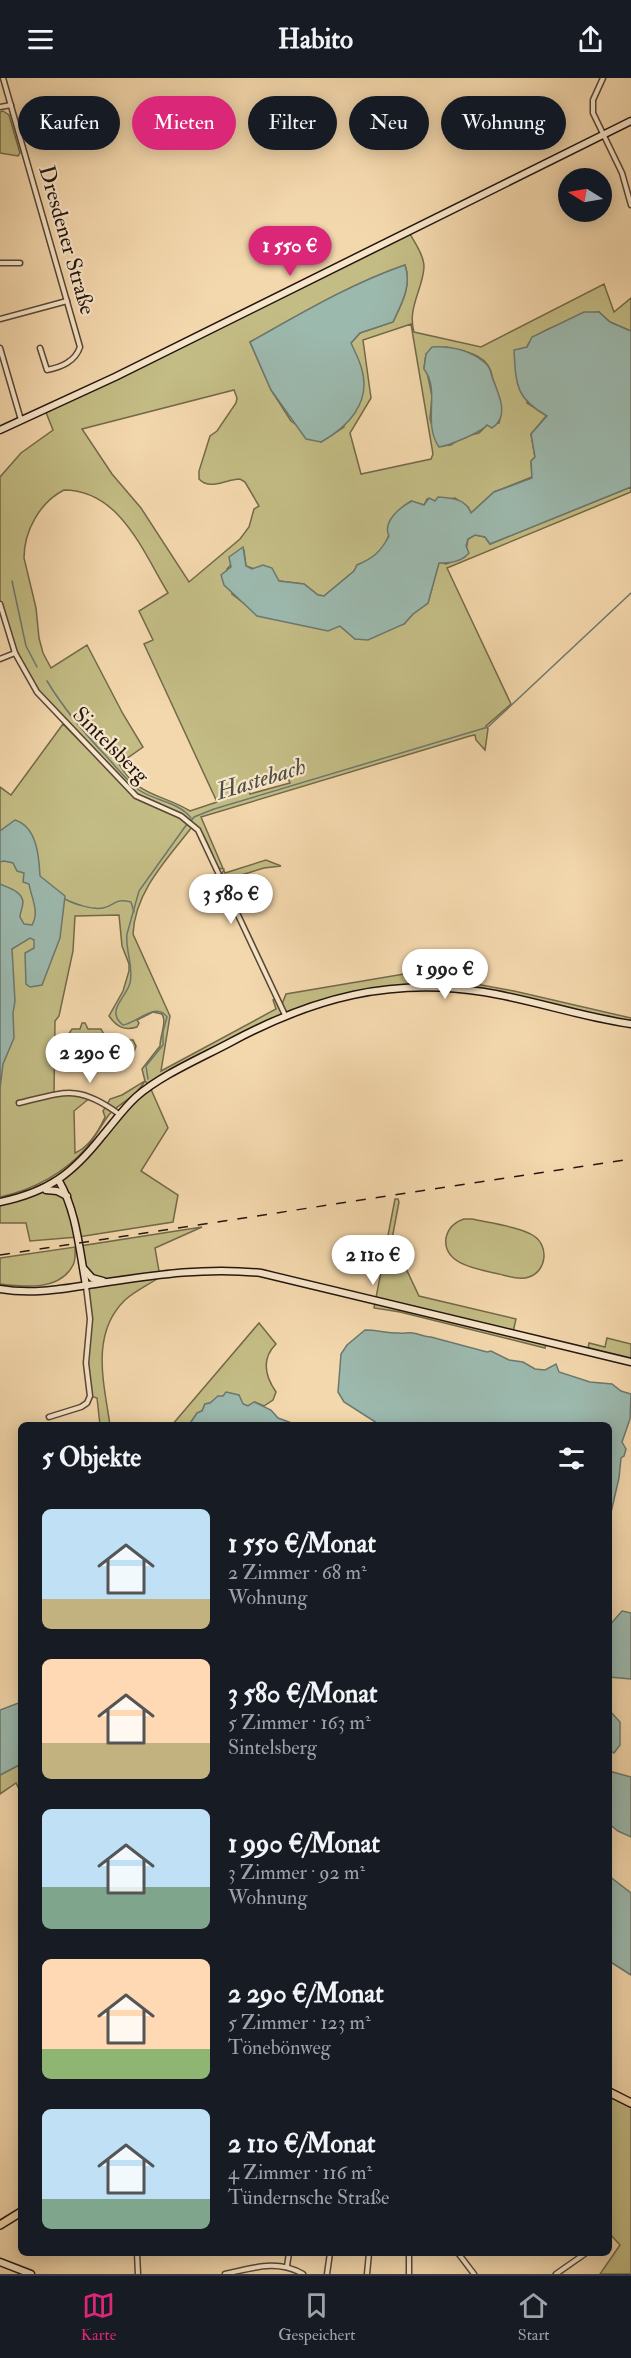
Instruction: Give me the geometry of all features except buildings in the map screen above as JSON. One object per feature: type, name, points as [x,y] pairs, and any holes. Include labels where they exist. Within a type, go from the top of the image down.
[{"type":"main road","points":[[0,430],[631,122]]},
{"type":"main road","points":[[0,1202],[42,1190],[59,1181],[89,1152],[119,1114],[150,1087],[285,1015],[341,997],[380,989],[429,987],[486,993],[631,1024]]},
{"type":"main road","points":[[59,1181],[68,1196],[86,1285]]},
{"type":"main road","points":[[42,1190],[57,1191],[68,1196]]},
{"type":"main road","points":[[83,1267],[92,1278],[109,1281]]},
{"type":"main road","points":[[0,1290],[32,1292],[207,1270],[261,1273],[631,1362]]},
{"type":"main road","points":[[612,2094],[631,2103]]},
{"type":"main road","points":[[0,2225],[18,2214]]},
{"type":"main road","points":[[0,2262],[31,2274]]},
{"type":"street","name":"Dresdener Straße","points":[[3,78],[80,347],[77,355],[58,368],[46,370],[40,348]]},
{"type":"street","points":[[603,78],[592,106],[595,119],[622,173],[631,205]]},
{"type":"street","points":[[0,107],[11,105]]},
{"type":"street","points":[[0,264],[20,264]]},
{"type":"street","points":[[0,319],[67,301]]},
{"type":"street","points":[[0,348],[21,420]]},
{"type":"street","name":"Sintelsberg","points":[[0,604],[15,653],[37,692],[131,791],[144,801],[190,823],[202,837],[285,1015]]},
{"type":"street","points":[[0,659],[15,653]]},
{"type":"street","points":[[19,1103],[72,1092],[97,1099],[119,1114]]},
{"type":"street","points":[[49,1417],[81,1407],[87,1403],[90,1396],[86,1363],[90,1319],[86,1285]]},
{"type":"street","points":[[138,2256],[138,2274]]},
{"type":"street","points":[[287,2266],[289,2256]]},
{"type":"street","points":[[327,2274],[330,2256]]},
{"type":"street","points":[[367,2274],[369,2256]]},
{"type":"street","points":[[409,2256],[409,2274]]},
{"type":"street","points":[[460,2256],[474,2274]]},
{"type":"street","points":[[556,2274],[563,2273],[583,2256]]},
{"type":"street","points":[[225,2274],[267,2264],[287,2266],[303,2274]]},
{"type":"shaded area","points":[[3,111],[9,115],[20,153],[18,156],[0,153],[0,112]]},
{"type":"shaded area","points":[[409,232],[424,262],[423,275],[412,315],[414,332],[481,347],[604,284],[614,312],[631,298],[631,331],[610,322],[599,312],[547,329],[527,347],[527,403],[547,415],[531,434],[535,457],[531,461],[532,477],[494,492],[471,513],[468,507],[455,498],[435,501],[427,499],[424,505],[411,501],[400,511],[380,552],[357,565],[354,571],[324,596],[318,595],[304,584],[279,581],[276,577],[246,566],[244,551],[227,569],[232,594],[245,604],[334,627],[340,626],[355,639],[404,624],[428,603],[439,562],[446,564],[465,557],[468,539],[475,535],[485,537],[490,544],[631,487],[631,492],[447,568],[511,704],[486,726],[488,729],[485,750],[476,740],[475,735],[470,736],[201,817],[223,869],[218,868],[204,836],[197,827],[182,815],[132,790],[36,688],[17,651],[0,603],[0,477],[21,453],[53,430],[45,410]],"holes":[[[405,265],[407,287],[403,301],[393,322],[360,333],[351,343],[344,427],[321,442],[291,421],[271,390],[250,342],[326,300]],[[411,324],[433,454],[431,459],[361,474],[350,433],[371,398],[363,340]],[[445,347],[470,353],[482,359],[490,369],[499,397],[501,408],[499,423],[487,425],[479,433],[462,437],[451,445],[439,446],[430,419],[432,396],[424,368],[426,354]],[[234,390],[236,403],[217,431],[210,436],[199,471],[199,479],[208,484],[218,484],[235,479],[245,482],[259,506],[254,509],[249,527],[240,539],[189,582],[141,508],[112,474],[82,429]],[[64,490],[84,493],[100,500],[128,526],[168,593],[139,611],[153,640],[144,644],[217,802],[190,811],[143,789],[126,775],[119,764],[143,747],[87,645],[51,668],[43,653],[39,638],[36,608],[24,558],[30,528],[48,502]],[[286,773],[290,783],[250,794],[248,787]]]},
{"type":"shaded area","points":[[405,265],[407,287],[393,322],[360,333],[351,343],[360,363],[364,382],[363,393],[355,413],[340,429],[321,442],[306,439],[271,390],[250,342],[345,290]]},
{"type":"shaded area","points":[[584,312],[599,312],[610,322],[631,331],[631,487],[490,544],[485,537],[475,535],[468,539],[466,546],[469,553],[466,556],[455,561],[439,563],[428,603],[404,624],[368,640],[355,639],[340,626],[328,631],[257,616],[224,585],[221,575],[231,567],[229,557],[243,547],[246,566],[252,569],[263,565],[272,568],[279,581],[304,584],[318,595],[324,596],[354,571],[357,565],[368,560],[380,550],[389,536],[388,525],[393,515],[412,501],[424,505],[429,498],[435,501],[438,497],[458,500],[469,508],[471,513],[494,492],[532,478],[531,461],[535,457],[531,434],[547,416],[529,403],[519,389],[514,350],[527,347],[532,337]]},
{"type":"shaded area","points":[[432,347],[446,347],[466,352],[484,362],[488,367],[502,406],[500,418],[492,428],[487,425],[464,438],[439,447],[432,428],[431,387],[424,369],[426,354]]},
{"type":"shaded area","points":[[63,724],[135,797],[178,817],[192,827],[154,876],[146,889],[135,918],[133,934],[170,1016],[161,1071],[276,1009],[273,1000],[282,1004],[286,994],[410,973],[452,980],[452,988],[380,989],[285,1015],[150,1087],[145,1081],[142,1069],[160,1046],[164,1025],[162,1014],[153,1012],[137,1020],[139,1023],[137,1027],[128,1029],[118,1025],[109,1016],[123,991],[129,971],[129,964],[122,946],[119,915],[75,916],[73,951],[59,1016],[55,1021],[54,1094],[65,1092],[91,1097],[74,1111],[75,1153],[85,1147],[95,1135],[87,1147],[69,1165],[48,1179],[24,1190],[0,1197],[0,787],[11,795]]},
{"type":"shaded area","points":[[15,820],[28,829],[32,836],[37,851],[40,876],[65,896],[60,938],[42,985],[30,987],[26,984],[25,953],[34,948],[34,940],[30,938],[12,949],[15,1001],[14,1038],[3,1064],[0,1089],[0,884],[14,890],[22,898],[20,917],[24,924],[32,925],[35,915],[29,884],[23,882],[24,873],[17,871],[13,863],[0,862],[0,831]]},
{"type":"shaded area","points":[[266,860],[281,866],[264,868],[225,880],[222,874],[224,870],[225,873]]},
{"type":"shaded area","points":[[454,980],[514,991],[631,1018],[631,1024],[455,984]]},
{"type":"shaded area","points":[[82,1023],[85,1023],[88,1029],[101,1029],[106,1038],[117,1035],[119,1040],[133,1040],[136,1046],[134,1052],[113,1052],[116,1046],[107,1042],[102,1051],[85,1049],[81,1050],[81,1055],[73,1054],[66,1044],[62,1044],[62,1038],[66,1038],[72,1029],[80,1029]]},
{"type":"shaded area","points":[[145,1081],[136,1093],[108,1116],[98,1130],[105,1117],[103,1111],[110,1099],[122,1095]]},
{"type":"shaded area","points":[[150,1087],[168,1128],[141,1171],[178,1195],[173,1222],[78,1237],[30,1241],[26,1223],[0,1223],[0,1203],[59,1181],[120,1114]]},
{"type":"shaded area","points":[[395,1199],[399,1202],[392,1239],[419,1296],[516,1319],[513,1332],[547,1341],[545,1348],[400,1312],[374,1308]]},
{"type":"shaded area","points":[[464,1219],[513,1228],[534,1236],[539,1240],[544,1252],[539,1269],[529,1277],[518,1278],[458,1262],[447,1248],[446,1238],[452,1226]]},
{"type":"shaded area","points":[[202,1227],[155,1248],[160,1277],[125,1300],[114,1313],[103,1343],[102,1360],[110,1422],[100,1422],[97,1398],[90,1396],[86,1363],[90,1319],[80,1246]]},
{"type":"shaded area","points":[[75,1247],[73,1265],[67,1273],[51,1283],[30,1286],[0,1284],[0,1258]]},
{"type":"shaded area","points":[[259,1323],[276,1344],[268,1356],[266,1368],[269,1380],[276,1392],[273,1400],[264,1406],[255,1402],[248,1406],[223,1396],[205,1404],[202,1411],[197,1413],[191,1422],[175,1422]]},
{"type":"shaded area","points":[[365,1330],[411,1333],[487,1352],[491,1351],[509,1360],[523,1362],[535,1369],[545,1370],[556,1364],[559,1372],[590,1382],[612,1384],[621,1391],[631,1394],[630,1419],[622,1442],[626,1449],[621,1458],[612,1508],[612,1422],[375,1422],[344,1402],[338,1392],[341,1354],[347,1345]]},
{"type":"shaded area","points":[[607,1338],[631,1344],[631,1359],[588,1348],[589,1343],[605,1347]]},
{"type":"shaded area","points":[[226,1392],[239,1395],[243,1404],[248,1406],[254,1402],[271,1410],[278,1418],[289,1422],[191,1422],[197,1413],[202,1411],[205,1404],[218,1396],[223,1396]]},
{"type":"shaded area","points":[[622,1611],[631,1613],[631,1679],[612,1677],[612,1623]]},
{"type":"shaded area","points":[[18,1703],[18,1766],[0,1775],[0,1710]]},
{"type":"shaded area","points":[[612,1713],[620,1722],[620,1745],[614,1753],[612,1752]]},
{"type":"shaded area","points":[[18,1766],[18,1787],[16,1783],[0,1794],[0,1775]]},
{"type":"shaded area","points":[[612,1772],[631,1777],[631,1837],[612,1826]]},
{"type":"shaded area","points":[[612,1878],[631,1893],[631,1975],[612,1963]]},
{"type":"shaded area","points":[[612,2098],[631,2107],[631,2274],[600,2274],[620,2245],[612,2236]]},
{"type":"waterway","points":[[12,581],[26,646],[37,667]]},
{"type":"waterway","name":"Hastebach","points":[[191,821],[194,817],[214,809],[488,727],[631,593]]},
{"type":"waterway","points":[[47,681],[90,739],[130,783],[145,794],[180,808],[191,818]]},
{"type":"waterway","name":"Hastebach","points":[[148,1079],[146,1066],[163,1045],[163,1032],[167,1017],[157,1011],[123,1025],[118,1020],[116,1010],[128,989],[131,976],[127,934],[139,891],[187,824]]},
{"type":"waterway","points":[[65,899],[94,908],[107,907],[118,901],[131,902],[134,912]]},
{"type":"railway","points":[[0,1255],[631,1159]]}]
